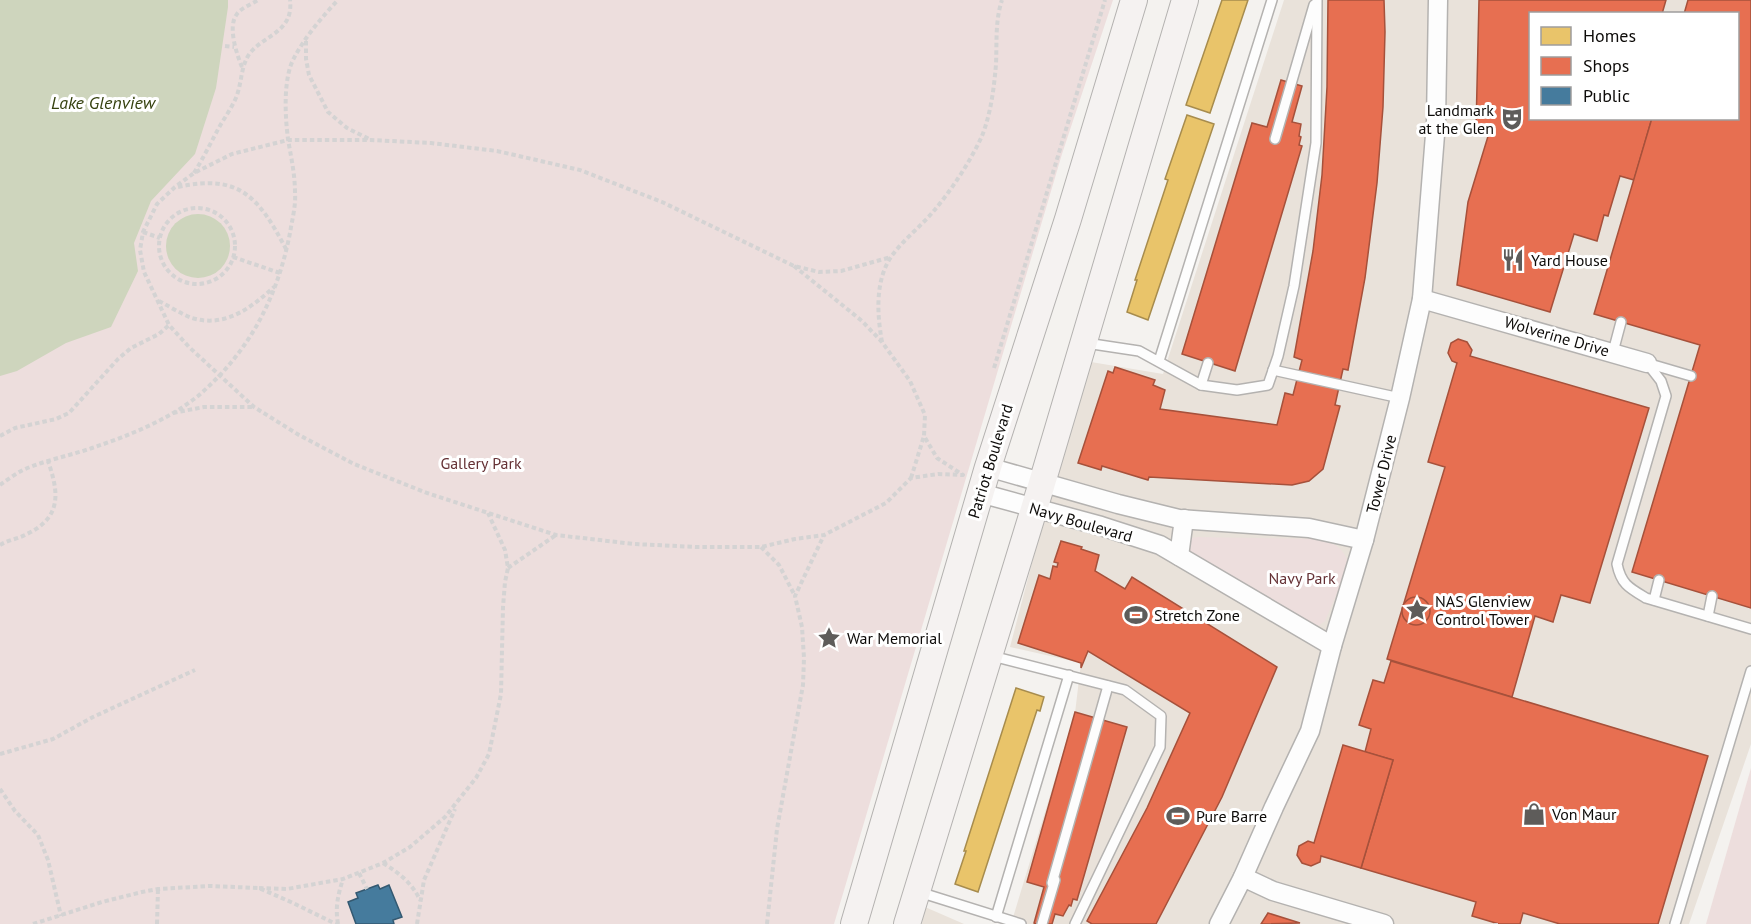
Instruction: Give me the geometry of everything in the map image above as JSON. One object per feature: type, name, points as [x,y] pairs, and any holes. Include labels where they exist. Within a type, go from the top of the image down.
[{"type":"main road","name":"Patriot Boulevard","points":[[854,924],[980,493],[1068,219],[1134,0]]},
{"type":"main road","points":[[907,924],[1042,483],[1185,0]]},
{"type":"street","name":"Tower Drive","points":[[1218,924],[1243,877],[1310,731],[1332,646],[1364,540],[1400,398],[1422,299],[1436,122],[1438,0]]},
{"type":"street","name":"Wolverine Drive","points":[[1422,299],[1647,363]]},
{"type":"street","name":"Navy Boulevard","points":[[988,467],[1118,504],[1184,519],[1309,528],[1364,540]]},
{"type":"street","name":"Navy Boulevard","points":[[980,493],[1101,526],[1160,545],[1332,646]]},
{"type":"street","points":[[1179,556],[1184,519]]},
{"type":"street","points":[[1243,877],[1273,891],[1355,920],[1384,924]]},
{"type":"lane","points":[[1159,361],[1272,0]]},
{"type":"lane","points":[[1084,342],[1140,351],[1201,385],[1237,390],[1268,385],[1294,286],[1316,143],[1316,0]]},
{"type":"lane","points":[[1275,139],[1316,0]]},
{"type":"lane","points":[[1613,352],[1621,322]]},
{"type":"lane","points":[[1201,385],[1208,363]]},
{"type":"lane","points":[[1647,363],[1661,381],[1666,396],[1617,564],[1620,578],[1631,590],[1654,600],[1751,629]]},
{"type":"lane","name":"Wolverine Drive","points":[[1647,363],[1691,375]]},
{"type":"lane","points":[[1273,370],[1400,398]]},
{"type":"lane","points":[[1654,600],[1659,580]]},
{"type":"lane","points":[[1707,616],[1712,596]]},
{"type":"lane","points":[[989,655],[1125,690],[1161,716],[1160,747],[1075,924]]},
{"type":"lane","points":[[1675,924],[1751,671]]},
{"type":"lane","points":[[996,917],[1069,675]]},
{"type":"lane","points":[[1052,883],[1108,686]]},
{"type":"lane","points":[[1042,924],[1097,735]]},
{"type":"lane","points":[[917,892],[1021,924]]},
{"type":"path","points":[[194,173],[235,100],[241,84],[242,68],[234,47],[234,22],[237,14],[258,0]]},
{"type":"path","points":[[242,68],[256,46],[276,33],[288,18],[290,0]]},
{"type":"path","points":[[0,485],[21,471],[132,434],[169,414],[197,396],[239,355],[266,311],[277,285],[296,195],[286,121],[287,87],[293,59],[321,18],[338,0]]},
{"type":"path","points":[[882,342],[878,317],[880,284],[891,257],[933,212],[982,136],[994,87],[998,12],[1002,0]]},
{"type":"path","points":[[306,40],[309,75],[328,112],[348,128],[371,140]]},
{"type":"path","points":[[225,46],[234,47]]},
{"type":"path","points":[[794,266],[862,321],[882,342],[910,381],[925,415],[924,436],[911,478],[886,503],[824,535],[761,547],[676,546],[556,535],[427,493],[354,464],[298,435],[254,408],[169,325],[144,272],[140,250],[143,231],[157,204],[194,173],[232,154],[288,140],[371,140],[431,143],[497,151],[580,170],[662,202],[794,266],[819,272],[841,271],[891,257]]},
{"type":"path","points":[[175,187],[195,183],[221,184],[244,192],[262,208],[286,249]]},
{"type":"path","points":[[194,208],[206,209],[218,214],[228,224],[234,235],[235,248],[225,272],[215,280],[202,284],[190,284],[174,276],[163,262],[159,250],[160,238],[164,227],[177,214],[194,208]]},
{"type":"path","points":[[143,231],[160,238]]},
{"type":"path","points":[[233,257],[280,273]]},
{"type":"path","points":[[157,300],[192,318],[214,321],[236,316],[258,302],[277,285]]},
{"type":"path","points":[[0,436],[15,428],[69,413],[118,359],[131,348],[159,334],[169,325]]},
{"type":"path","points":[[169,414],[204,407],[254,408]]},
{"type":"path","points":[[911,478],[938,474],[963,475],[937,458],[924,436]]},
{"type":"path","points":[[0,545],[34,531],[52,512],[57,496],[48,461]]},
{"type":"path","points":[[33,924],[102,902],[158,889],[210,886],[287,889],[343,879],[383,863],[410,847],[456,804],[476,778],[484,762],[496,723],[501,694],[504,599],[508,568],[506,550],[488,513]]},
{"type":"path","points":[[508,568],[556,535]]},
{"type":"path","points":[[795,596],[824,535]]},
{"type":"path","points":[[761,547],[779,565],[795,596],[802,627],[804,658],[802,685],[777,829],[767,924]]},
{"type":"path","points":[[0,754],[52,739],[93,717],[195,670]]},
{"type":"path","points":[[0,789],[15,811],[38,835],[48,860],[61,916]]},
{"type":"path","points":[[417,924],[424,879],[456,804]]},
{"type":"path","points":[[383,863],[399,873],[414,888],[420,901]]},
{"type":"path","points":[[359,873],[367,889]]},
{"type":"path","points":[[259,888],[337,924],[337,900],[343,879]]},
{"type":"path","points":[[158,889],[158,924]]},
{"type":"shaded area","points":[[1284,0],[1751,0],[1751,744],[1689,924],[1011,924],[1075,713],[1081,663],[1010,647],[1085,361],[1163,374]]},
{"type":"shaded area","points":[[925,907],[964,924],[922,924]]},
{"type":"green space","name":"Gallery Park","points":[[0,0],[1113,0],[1062,154],[834,924],[0,924]]},
{"type":"green space","name":"Navy Park","points":[[1191,538],[1319,539],[1338,547],[1349,565],[1325,621],[1318,626],[1309,626],[1192,559],[1188,551],[1188,544]]},
{"type":"green space","points":[[1751,768],[1751,924],[1706,924]]},
{"type":"water","name":"Lake Glenview","points":[[0,0],[228,0],[228,7],[216,88],[195,154],[151,201],[134,243],[138,271],[111,327],[66,343],[17,371],[0,376]]},
{"type":"water","points":[[198,214],[216,220],[224,228],[230,246],[224,264],[216,272],[198,278],[180,272],[172,264],[166,246],[172,228],[180,220]]},
{"type":"building: Homes","points":[[1222,0],[1248,0],[1210,113],[1186,105]]},
{"type":"building: Homes","points":[[1187,115],[1214,124],[1148,320],[1127,312],[1137,280],[1135,280],[1168,180],[1165,179]]},
{"type":"building: Homes","points":[[1016,688],[1044,697],[1040,711],[1037,710],[978,892],[955,884]]},
{"type":"building: Shops","points":[[1328,0],[1384,0],[1385,32],[1383,107],[1377,183],[1365,278],[1348,370],[1343,369],[1335,405],[1340,406],[1323,469],[1309,481],[1292,485],[1149,477],[1148,480],[1102,466],[1101,470],[1078,463],[1108,371],[1113,373],[1115,367],[1155,380],[1153,385],[1165,390],[1160,409],[1277,425],[1285,393],[1293,395],[1302,360],[1294,357],[1313,251],[1322,175],[1327,87]]},
{"type":"building: Shops","points":[[1479,0],[1666,0],[1663,12],[1529,12],[1529,120],[1651,120],[1634,180],[1620,176],[1608,216],[1604,215],[1597,241],[1574,234],[1550,312],[1457,285],[1468,202],[1489,133],[1476,129]]},
{"type":"building: Shops","points":[[1688,0],[1751,0],[1751,608],[1632,572],[1700,345],[1594,314],[1651,120],[1739,120],[1739,12],[1685,12]]},
{"type":"building: Shops","points":[[1281,80],[1302,86],[1292,122],[1301,124],[1299,145],[1302,146],[1235,371],[1182,354],[1252,123],[1267,127]]},
{"type":"building: Shops","points":[[1458,339],[1467,342],[1472,350],[1470,356],[1649,408],[1590,603],[1561,595],[1553,622],[1535,616],[1512,697],[1387,659],[1445,467],[1428,462],[1457,363],[1452,361],[1448,353],[1451,343]]},
{"type":"building: Shops","points":[[1061,541],[1099,555],[1095,571],[1125,589],[1132,577],[1277,667],[1222,797],[1156,924],[1092,924],[1087,921],[1147,808],[1190,713],[1088,651],[1081,668],[1081,663],[1018,643],[1039,575],[1050,579],[1053,566],[1057,567],[1058,563],[1054,562]]},
{"type":"building: Shops","points":[[1416,597],[1426,601],[1430,611],[1426,621],[1416,625],[1406,621],[1402,611],[1406,601]]},
{"type":"building: Shops","name":"Von Maur","points":[[1391,661],[1708,756],[1658,924],[1560,924],[1523,913],[1520,924],[1499,924],[1472,916],[1476,902],[1361,868],[1393,760],[1365,752],[1371,729],[1359,725],[1373,680],[1384,683]]},
{"type":"building: Shops","points":[[1075,712],[1127,727],[1077,900],[1073,899],[1071,906],[1069,905],[1063,916],[1055,914],[1052,924],[1036,924],[1034,923],[1044,887],[1027,882]]},
{"type":"building: Shops","points":[[1343,745],[1393,760],[1361,868],[1321,856],[1320,862],[1311,866],[1302,863],[1297,855],[1299,846],[1308,841],[1314,843]]},
{"type":"building: Shops","points":[[1268,913],[1300,923],[1261,924]]},
{"type":"building: Public","points":[[378,885],[380,889],[389,885],[402,917],[393,920],[394,924],[356,924],[348,902],[358,898],[356,893]]},
{"type":"place","name":"Landmark at the Glen","points":[[1512,119]]},
{"type":"place","name":"Yard House","points":[[1513,260]]},
{"type":"place","name":"NAS Glenview Control Tower","points":[[1417,610]]},
{"type":"place","name":"Stretch Zone","points":[[1136,615]]},
{"type":"place","name":"War Memorial","points":[[829,638]]},
{"type":"place","name":"Von Maur","points":[[1534,814]]},
{"type":"place","name":"Pure Barre","points":[[1178,816]]}]
